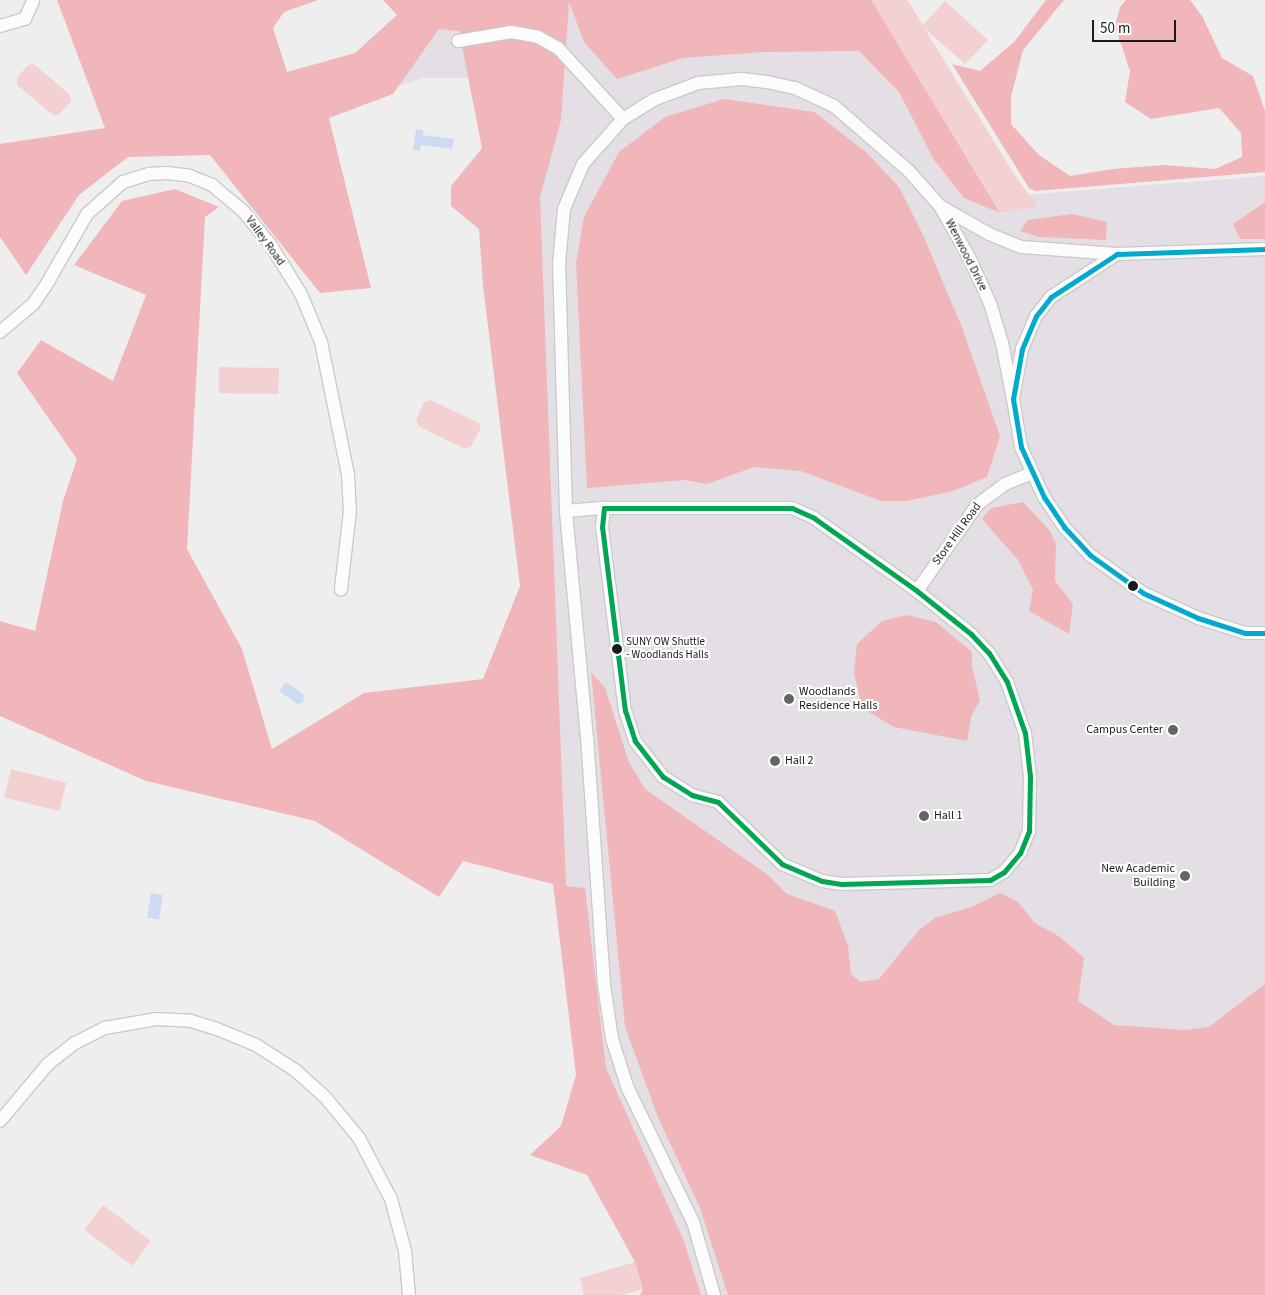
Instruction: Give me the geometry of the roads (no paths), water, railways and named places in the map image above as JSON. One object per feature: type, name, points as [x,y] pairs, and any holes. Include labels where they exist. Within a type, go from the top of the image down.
[{"type":"street","points":[[0,26],[25,19],[34,2]]},
{"type":"street","points":[[458,41],[511,32],[538,37],[558,48],[623,119]]},
{"type":"street","points":[[714,1295],[694,1222],[628,1089],[612,1039],[604,984],[588,749],[566,511],[560,236],[564,209],[584,164],[623,119],[653,100],[698,83],[742,79],[795,88],[827,102],[851,118],[908,170],[940,206]]},
{"type":"street","name":"Valley Road","points":[[0,332],[33,304],[45,287],[87,214],[123,182],[149,174],[167,173],[190,176],[212,185],[243,211],[270,244],[301,294],[321,342],[348,475],[350,505],[341,589]]},
{"type":"street","name":"Wenwood Drive","points":[[940,206],[989,234],[1022,247],[1118,254],[1265,249]]},
{"type":"street","name":"Wenwood Drive","points":[[940,206],[969,257],[990,303],[1013,399],[1016,430],[1032,473],[1064,527],[1117,578],[1198,618],[1245,633],[1265,633]]},
{"type":"street","name":"Wenwood Drive","points":[[1013,399],[1022,350],[1036,316],[1051,297],[1118,254]]},
{"type":"street","name":"Store Hill Road","points":[[917,591],[977,505],[1005,484],[1032,473]]},
{"type":"street","points":[[566,511],[604,508],[792,508],[814,518],[917,591],[971,634],[989,653],[1007,682],[1025,733],[1030,776],[1029,831],[1020,853],[1004,872],[990,880],[841,884],[822,881],[782,864],[718,802],[692,795],[663,777],[635,741],[625,711],[602,527],[604,508]]},
{"type":"street","points":[[0,1121],[48,1064],[75,1043],[105,1028],[156,1019],[191,1021],[256,1045],[295,1070],[325,1097],[359,1138],[391,1199],[405,1251],[409,1295]]},
{"type":"water","points":[[416,129],[423,130],[423,135],[454,139],[452,149],[421,145],[420,151],[413,150]]},
{"type":"water","points":[[286,682],[304,695],[303,703],[297,704],[279,691]]},
{"type":"water","points":[[151,893],[163,895],[159,920],[147,918]]},
{"type":"place","name":"SUNY OW Shuttle - Woodlands Halls","points":[[617,649]]},
{"type":"place","name":"Woodlands Residence Halls","points":[[789,699]]},
{"type":"place","name":"Campus Center","points":[[1173,730]]},
{"type":"place","name":"Hall 2","points":[[775,761]]},
{"type":"place","name":"Hall 1","points":[[924,816]]},
{"type":"place","name":"New Academic Building","points":[[1185,876]]}]
